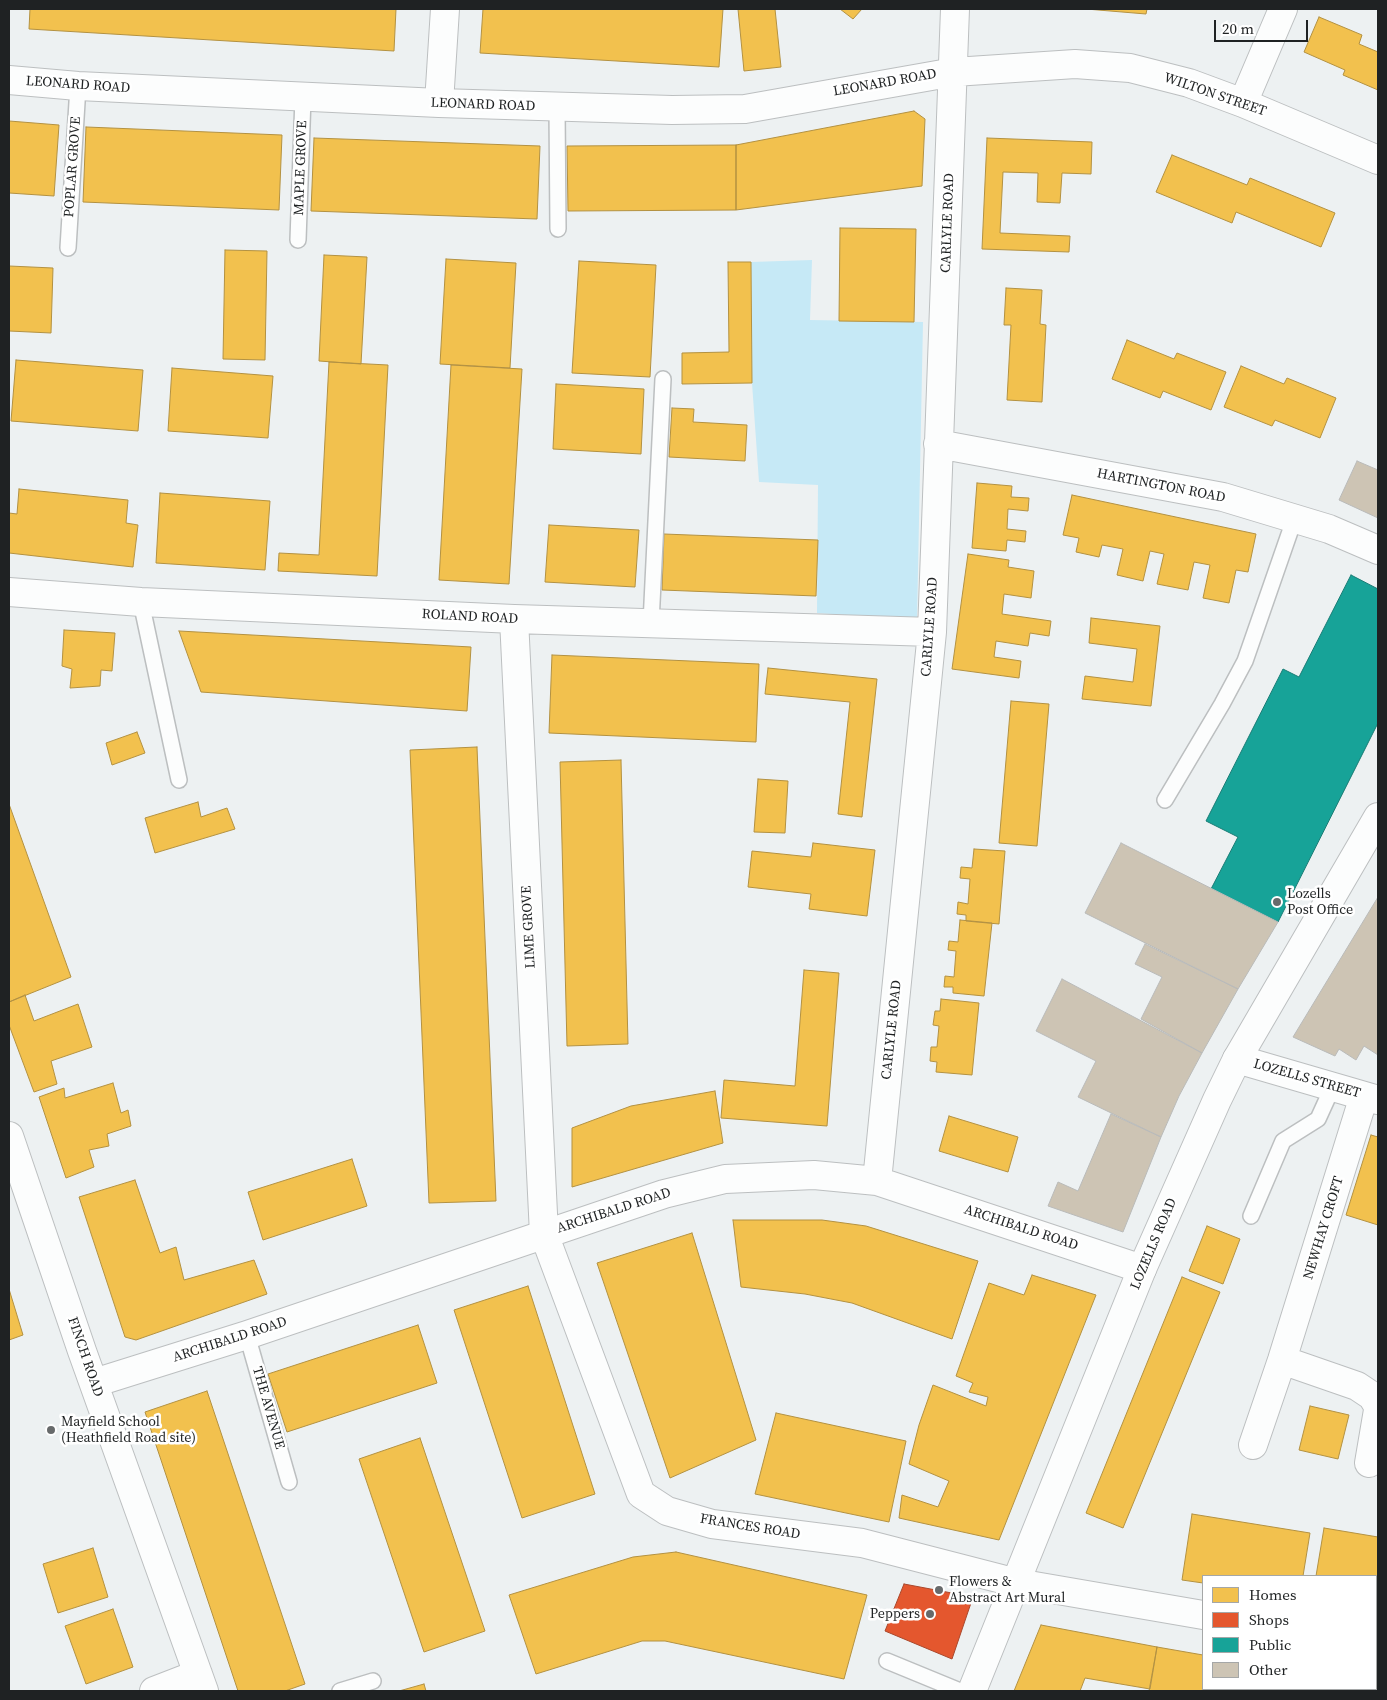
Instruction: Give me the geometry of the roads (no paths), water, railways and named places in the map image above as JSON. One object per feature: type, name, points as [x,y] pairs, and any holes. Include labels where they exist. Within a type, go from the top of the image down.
[{"type":"street","points":[[439,103],[445,9]]},
{"type":"street","name":"CARLYLE ROAD","points":[[877,1181],[932,632],[955,9]]},
{"type":"street","points":[[1243,103],[1283,9]]},
{"type":"street","name":"WILTON STREET","points":[[954,72],[1075,64],[1130,68],[1189,83],[1243,103],[1378,160]]},
{"type":"street","name":"LEONARD ROAD","points":[[9,80],[78,86],[557,108],[745,109],[954,72]]},
{"type":"street","name":"HARTINGTON ROAD","points":[[938,444],[1223,497],[1329,529],[1378,550]]},
{"type":"street","name":"ROLAND ROAD","points":[[9,592],[141,602],[514,619],[932,632]]},
{"type":"street","name":"LIME GROVE","points":[[514,619],[544,1234]]},
{"type":"street","name":"LOZELLS ROAD","points":[[972,1691],[1142,1269],[1237,1059],[1378,817]]},
{"type":"street","name":"LOZELLS STREET","points":[[1237,1059],[1371,1098]]},
{"type":"street","name":"NEWHAY CROFT","points":[[1253,1445],[1371,1098]]},
{"type":"street","name":"FINCH ROAD","points":[[9,1136],[94,1383],[201,1683]]},
{"type":"street","name":"ARCHIBALD ROAD","points":[[94,1383],[247,1335],[664,1194],[725,1179],[814,1175],[877,1181],[1142,1269]]},
{"type":"street","name":"FRANCES ROAD","points":[[544,1234],[642,1494],[667,1511],[712,1524],[862,1543],[1017,1583],[1202,1615]]},
{"type":"street","points":[[1282,1360],[1357,1386],[1372,1396],[1378,1406]]},
{"type":"street","points":[[1369,1463],[1378,1410]]},
{"type":"street","points":[[154,1691],[201,1683]]},
{"type":"lane","name":"POPLAR GROVE","points":[[68,248],[78,86]]},
{"type":"lane","name":"MAPLE GROVE","points":[[298,240],[303,97]]},
{"type":"lane","points":[[557,108],[558,229]]},
{"type":"lane","points":[[651,623],[663,379]]},
{"type":"lane","points":[[1165,800],[1245,662],[1294,520]]},
{"type":"lane","points":[[141,602],[180,780]]},
{"type":"lane","points":[[1251,1216],[1283,1141],[1318,1119],[1333,1086]]},
{"type":"lane","name":"THE AVENUE","points":[[247,1335],[289,1482]]},
{"type":"lane","points":[[887,1661],[960,1691]]},
{"type":"lane","points":[[340,1691],[373,1681]]},
{"type":"place","name":"Lozells Post Office","points":[[1277,902]]},
{"type":"place","name":"Mayfield School (Heathfield Road site)","points":[[51,1430]]},
{"type":"place","name":"Flowers & Abstract Art Mural","points":[[939,1590]]},
{"type":"place","name":"Peppers","points":[[930,1614]]}]
